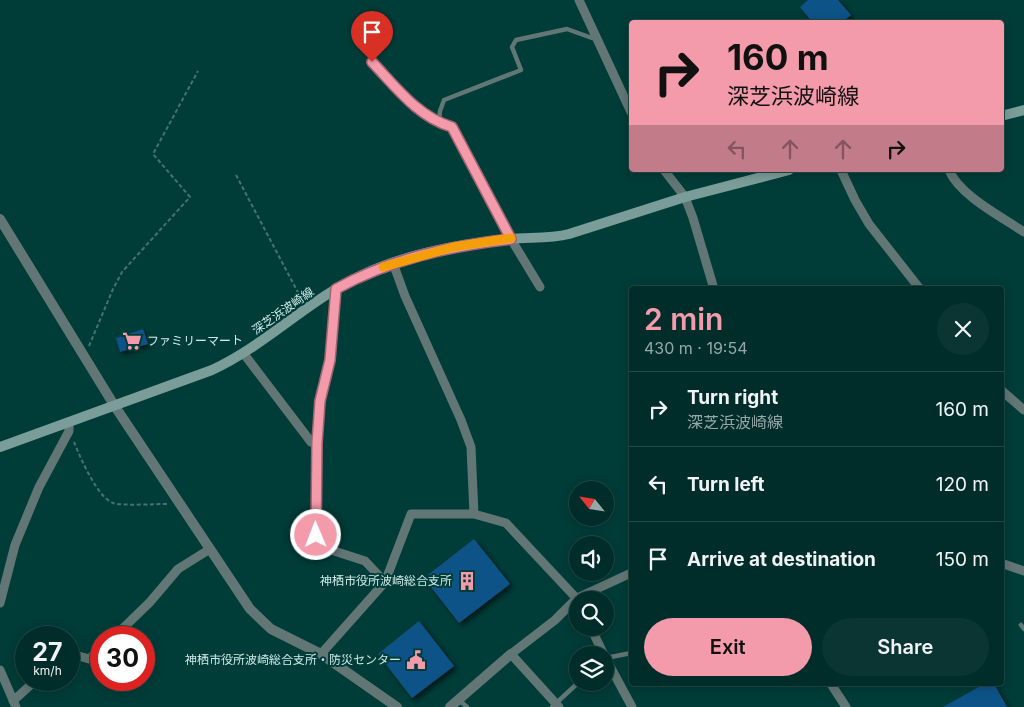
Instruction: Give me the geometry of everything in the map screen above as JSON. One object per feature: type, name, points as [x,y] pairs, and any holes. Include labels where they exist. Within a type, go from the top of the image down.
[{"type":"main road","points":[[1004,115],[1024,110]]},
{"type":"main road","name":"深芝浜波崎線","points":[[0,447],[69,426],[114,405],[212,370],[244,354],[336,289],[363,274],[393,263],[453,247],[511,239],[556,237],[569,234],[685,197],[781,172]]},
{"type":"street","points":[[579,0],[629,108]]},
{"type":"street","points":[[372,62],[418,110],[439,123],[452,127],[511,239],[540,287]]},
{"type":"street","points":[[666,172],[685,197],[713,286]]},
{"type":"street","points":[[842,172],[869,224],[918,286]]},
{"type":"street","points":[[950,172],[961,189],[1024,232]]},
{"type":"street","points":[[0,219],[114,405],[250,609],[271,629],[321,654],[397,707]]},
{"type":"street","points":[[393,263],[405,296],[461,420],[471,447],[474,514]]},
{"type":"street","points":[[336,289],[330,360],[320,401],[317,443],[316,535],[325,548],[365,561],[385,582]]},
{"type":"street","points":[[244,354],[311,442],[317,443]]},
{"type":"street","points":[[1004,393],[1024,410]]},
{"type":"street","points":[[0,603],[2,587],[15,545],[38,487],[69,426]]},
{"type":"street","points":[[321,654],[385,582],[411,514],[474,514],[506,522],[570,591]]},
{"type":"street","points":[[125,626],[150,602],[178,569],[210,549]]},
{"type":"street","points":[[1004,564],[1024,571]]},
{"type":"street","points":[[594,591],[629,574]]},
{"type":"street","points":[[450,707],[569,607]]},
{"type":"street","points":[[512,654],[556,706]]},
{"type":"street","points":[[0,670],[14,704],[26,691]]},
{"type":"street","points":[[614,674],[632,707]]},
{"type":"street","points":[[832,686],[846,707]]},
{"type":"lane","points":[[439,123],[440,111],[444,100],[521,70],[512,48],[516,40],[568,28],[592,38],[596,37]]},
{"type":"lane","points":[[614,656],[629,653]]},
{"type":"lane","points":[[556,706],[570,691]]},
{"type":"lane","points":[[458,700],[467,707]]},
{"type":"path","points":[[84,357],[122,272],[190,197],[153,154],[198,71]]},
{"type":"path","points":[[236,175],[307,309]]},
{"type":"path","points":[[69,426],[85,468],[102,494],[113,503],[169,504],[177,499]]},
{"type":"building","points":[[808,0],[838,0],[851,15],[847,20],[810,20],[800,7]]},
{"type":"building","name":"ファミリーマート","points":[[143,329],[148,344],[120,352],[116,338]]},
{"type":"building","name":"神栖市役所波崎総合支所","points":[[474,539],[510,584],[459,623],[424,578]]},
{"type":"building","name":"神栖市役所波崎総合支所・防災センター","points":[[419,621],[454,666],[412,698],[378,654]]},
{"type":"building","points":[[980,686],[995,686],[1007,707],[943,707]]},
{"type":"slow traffic","points":[[383,267],[453,247],[511,238]]},
{"type":"place","name":"ファミリーマート","points":[[132,341]]},
{"type":"place","name":"神栖市役所波崎総合支所","points":[[467,581]]},
{"type":"place","name":"神栖市役所波崎総合支所・防災センター","points":[[416,660]]},
{"type":"route","points":[[316,535],[317,443],[320,401],[330,360],[336,289],[363,274],[417,256],[453,247],[511,239],[452,127],[439,123],[418,110],[372,62]]}]
